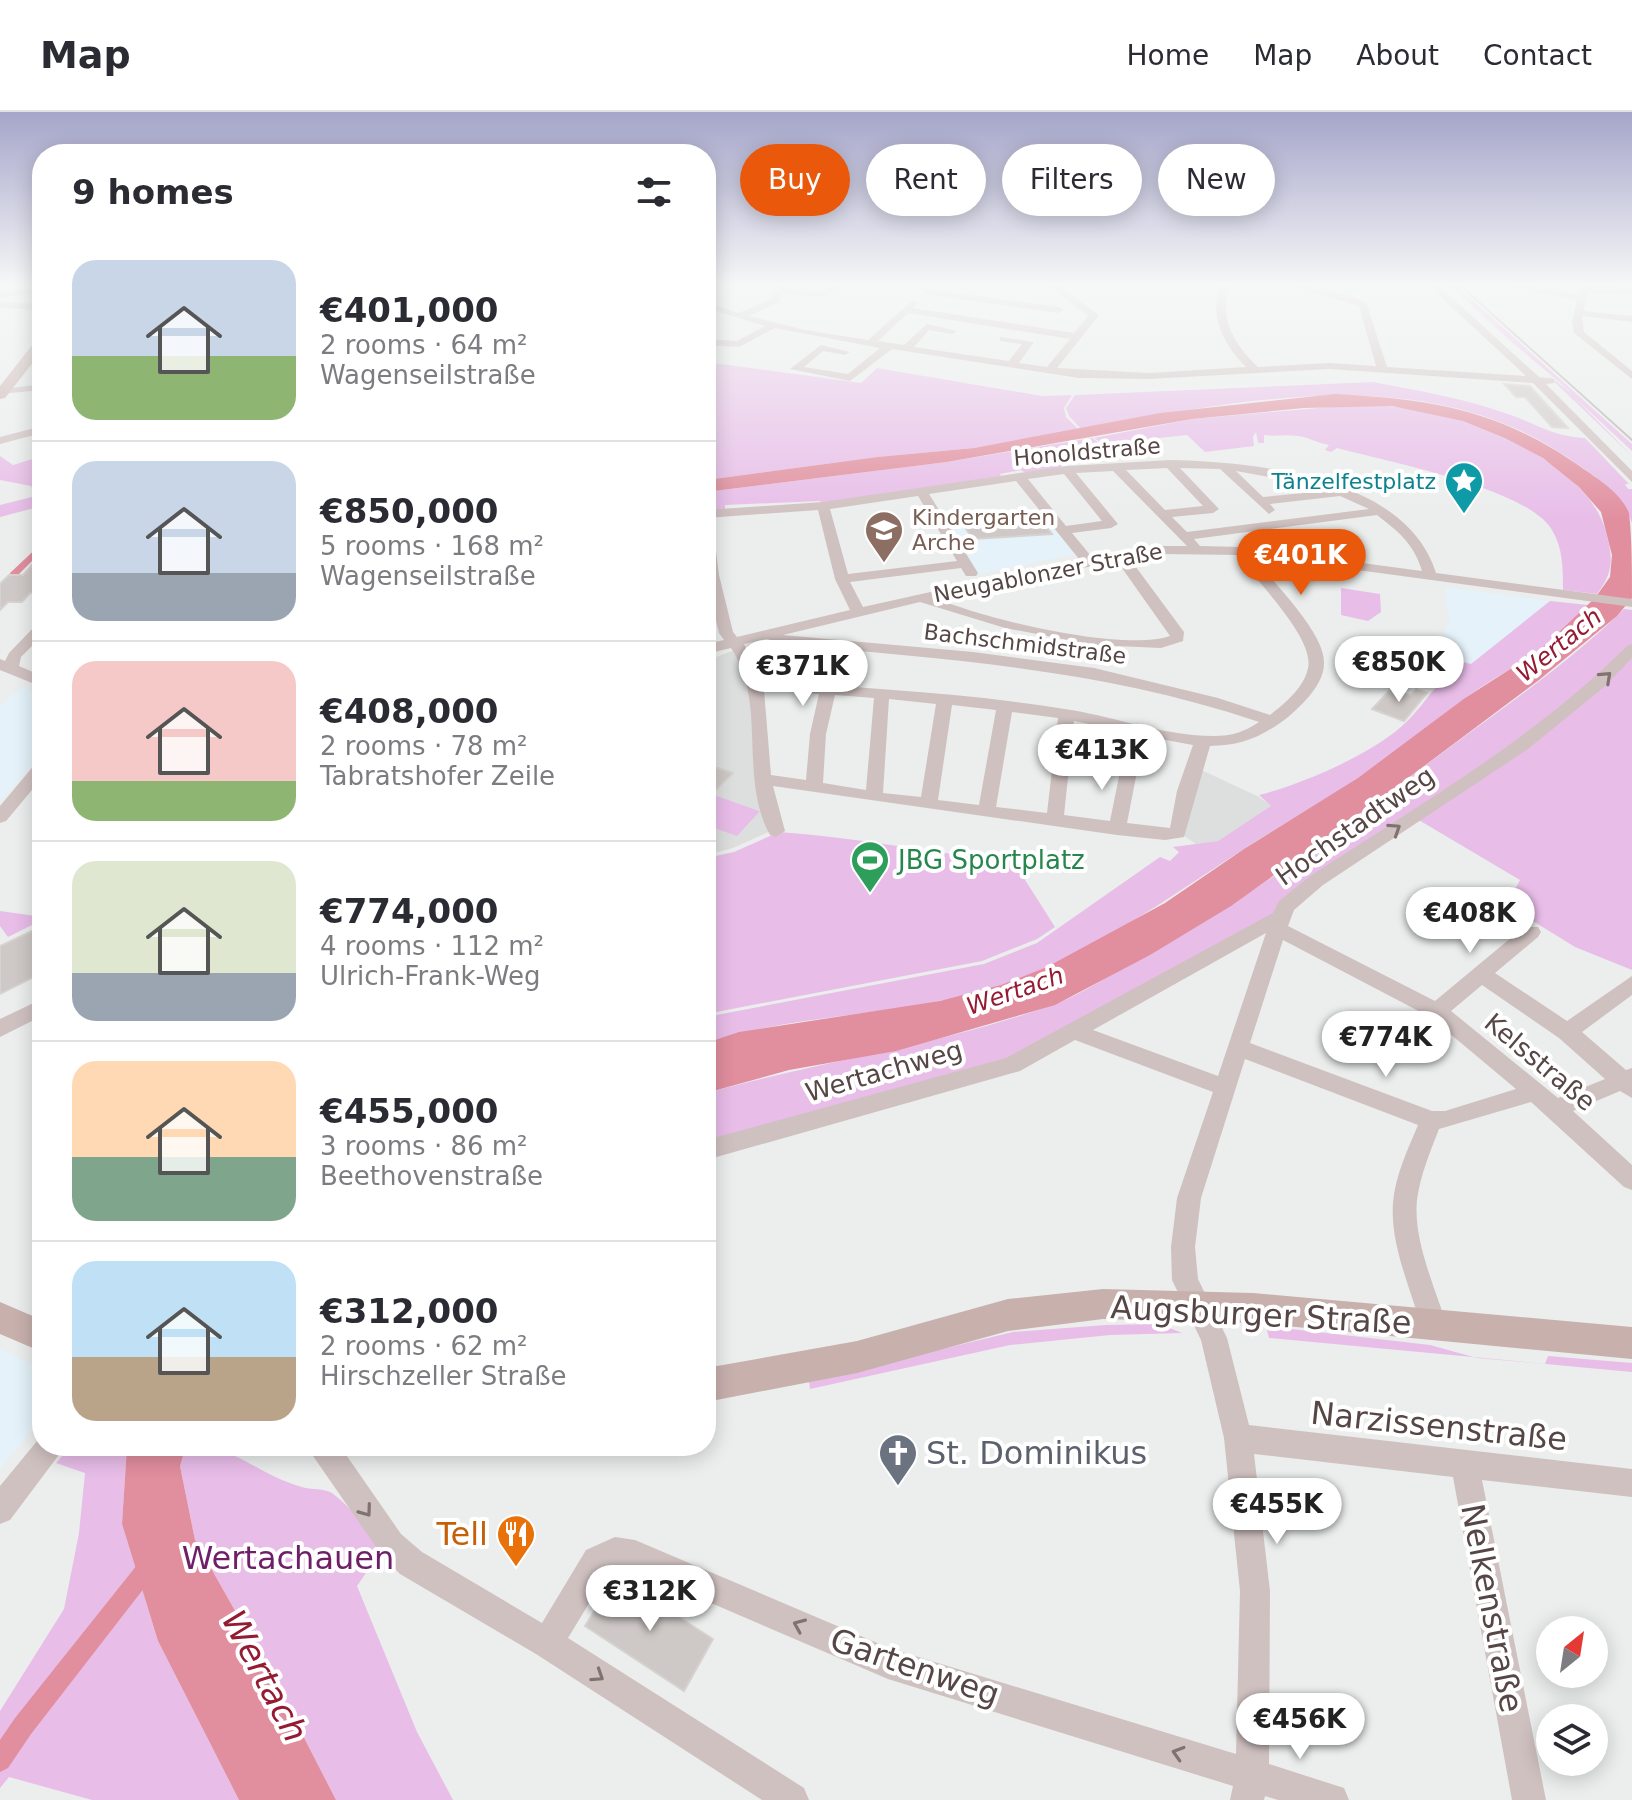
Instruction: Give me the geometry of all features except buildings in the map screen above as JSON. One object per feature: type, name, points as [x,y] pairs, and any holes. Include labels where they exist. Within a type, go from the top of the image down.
[{"type":"main road","points":[[2,393],[25,365]]},
{"type":"main road","name":"Augsburger Straße","points":[[716,1383],[857,1357],[1008,1315],[1103,1304],[1198,1306],[1632,1343]]},
{"type":"main road","points":[[0,1318],[32,1332]]},
{"type":"street","points":[[800,365],[795,369],[850,378],[864,365]]},
{"type":"street","points":[[821,374],[832,365]]},
{"type":"street","points":[[1004,365],[1122,376],[1329,366],[1550,381]]},
{"type":"street","points":[[1049,371],[1054,365]]},
{"type":"street","points":[[1250,365],[1254,369]]},
{"type":"street","points":[[1381,365],[1382,369]]},
{"type":"street","points":[[1519,365],[1632,478]]},
{"type":"street","points":[[1532,365],[1632,460]]},
{"type":"street","points":[[2,393],[32,388]]},
{"type":"street","points":[[0,441],[32,432]]},
{"type":"street","points":[[1161,514],[1213,509],[1170,464]]},
{"type":"street","name":"Honoldstraße","points":[[716,513],[823,506],[1067,470],[1170,464],[1223,465],[1310,481],[1347,493],[1382,511],[1396,520],[1416,543],[1431,578]]},
{"type":"street","points":[[1223,465],[1283,524]]},
{"type":"street","points":[[1115,466],[1196,548]]},
{"type":"street","points":[[1062,530],[1111,524],[1067,470]]},
{"type":"street","points":[[1019,477],[1088,561]]},
{"type":"street","points":[[921,491],[964,564],[981,584]]},
{"type":"street","points":[[1260,501],[1347,493]]},
{"type":"street","points":[[823,506],[842,579],[858,612]]},
{"type":"street","points":[[1184,536],[1382,511]]},
{"type":"street","name":"Neugablonzer Straße","points":[[716,646],[1088,561],[1196,548],[1242,551],[1632,603]]},
{"type":"street","points":[[756,685],[882,693],[1005,706],[1067,714],[1203,741],[1250,738],[1315,676],[1318,662],[1304,635],[1242,551]]},
{"type":"street","points":[[922,597],[975,616],[1053,634],[1150,646],[1173,642],[1178,638],[1177,632],[1120,555]]},
{"type":"street","points":[[842,579],[964,564]]},
{"type":"street","points":[[716,599],[726,633],[734,641],[756,685],[763,779],[776,831]]},
{"type":"street","name":"Bachschmidstraße","points":[[769,632],[774,637],[790,641],[1005,660],[1126,678],[1185,692],[1271,721]]},
{"type":"street","points":[[32,637],[6,666],[32,678]]},
{"type":"street","name":"Hochstadtweg","points":[[1250,1788],[1255,1591],[1238,1438],[1214,1338],[1185,1280],[1183,1247],[1189,1198],[1279,923],[1286,906],[1316,881],[1562,716],[1611,673],[1632,649]]},
{"type":"street","points":[[814,786],[818,734],[828,690]]},
{"type":"street","points":[[874,797],[882,693]]},
{"type":"street","points":[[929,804],[945,700]]},
{"type":"street","points":[[986,812],[1005,706]]},
{"type":"street","points":[[1055,821],[1067,714]]},
{"type":"street","points":[[1117,829],[1137,728]]},
{"type":"street","points":[[763,779],[1055,821],[1178,833],[1203,741]]},
{"type":"street","points":[[0,817],[32,779]]},
{"type":"street","name":"Kelsstraße","points":[[1279,923],[1437,1011],[1555,1109],[1632,1180]]},
{"type":"street","name":"Wertachweg","points":[[716,1147],[1012,1065],[1071,1030],[1279,923]]},
{"type":"street","points":[[1437,1011],[1531,932]]},
{"type":"street","points":[[1481,974],[1567,1032],[1629,1082]]},
{"type":"street","points":[[1567,1032],[1632,984]]},
{"type":"street","points":[[0,1029],[32,1012]]},
{"type":"street","points":[[1071,1030],[1227,1088]]},
{"type":"street","points":[[1240,1048],[1431,1120],[1445,1120],[1534,1092]]},
{"type":"street","points":[[1555,1109],[1629,1082]]},
{"type":"street","points":[[1431,1120],[1413,1167],[1405,1201],[1406,1231],[1434,1326]]},
{"type":"street","name":"Narzissenstraße","points":[[1238,1438],[1632,1483]]},
{"type":"street","points":[[0,1510],[40,1456]]},
{"type":"street","points":[[330,1456],[391,1544],[411,1563],[547,1643],[792,1800]]},
{"type":"street","name":"Nelkenstraße","points":[[1465,1464],[1529,1800]]},
{"type":"street","name":"Gartenweg","points":[[547,1643],[597,1561],[615,1552],[635,1555],[888,1663],[1250,1788],[1332,1800]]},
{"type":"shaded area","points":[[1045,512],[1080,553],[975,575],[940,521]]},
{"type":"shaded area","points":[[1445,587],[1550,601],[1471,664],[1440,656],[1441,642],[1449,622]]},
{"type":"shaded area","points":[[737,649],[755,685],[773,830],[716,852],[716,657]]},
{"type":"shaded area","points":[[24,686],[32,691],[32,765],[0,802],[0,705]]},
{"type":"shaded area","points":[[1195,767],[1272,806],[1218,841],[1196,844],[1180,833]]},
{"type":"shaded area","points":[[0,1349],[32,1363],[32,1430],[0,1470]]},
{"type":"green space","points":[[716,365],[861,383],[877,368],[1042,396],[1072,395],[1064,408],[1066,417],[1079,430],[974,448],[877,457],[716,479]]},
{"type":"green space","points":[[1538,365],[1544,365],[1632,444],[1632,451],[1575,398],[1632,456],[1546,374],[1572,393]]},
{"type":"green space","points":[[1373,382],[1441,395],[1508,414],[1554,432],[1585,438],[1629,484],[1625,484],[1628,489],[1632,489],[1632,523],[1615,494],[1570,459],[1514,428],[1455,408],[1394,398],[1332,396],[1268,399],[1081,429],[1066,408],[1075,395]]},
{"type":"green space","points":[[1354,405],[1409,408],[1451,417],[1506,437],[1558,468],[1596,509],[1606,532],[1610,549],[1609,571],[1597,594],[1563,590],[1558,544],[1552,530],[1538,515],[1515,501],[1453,478],[1337,448],[1331,452],[1325,450],[1329,445],[1293,435],[1264,435],[1264,443],[1258,443],[1256,432],[1254,446],[1205,452],[1187,435],[1103,444],[1094,438],[1192,419]]},
{"type":"green space","points":[[1092,438],[1102,445],[1053,450],[1063,469],[1027,474],[1021,470],[1000,474],[1001,477],[822,504],[820,501],[725,505],[725,509],[716,510],[716,491],[947,462]]},
{"type":"green space","points":[[0,456],[13,465],[32,459],[32,488],[0,480]]},
{"type":"green space","points":[[32,497],[32,509],[0,517],[0,505]]},
{"type":"green space","points":[[1341,588],[1380,594],[1381,612],[1368,621],[1341,615]]},
{"type":"green space","points":[[1550,601],[1588,605],[1562,633],[1464,699],[1357,779],[1127,924],[1066,958],[1035,973],[966,995],[779,1025],[716,1040],[716,1015],[984,964],[1037,943],[1160,857],[1170,861],[1179,852],[1173,847],[1218,841],[1271,806],[1259,795],[1334,768],[1388,737],[1412,716],[1439,684],[1408,671],[1413,662],[1425,653],[1471,664]]},
{"type":"green space","points":[[1624,609],[1632,610],[1632,645],[1559,715],[1278,916],[1010,1063],[716,1142],[716,1091],[966,1032],[1009,1019],[1070,998],[1163,946],[1243,897],[1359,815],[1602,630]]},
{"type":"green space","points":[[1632,654],[1632,970],[1575,947],[1507,905],[1520,880],[1417,819]]},
{"type":"green space","points":[[716,796],[760,811],[737,836],[716,829]]},
{"type":"green space","name":"JBG Sportplatz","points":[[779,832],[1013,861],[1055,927],[1037,939],[982,961],[716,1012],[716,856],[734,852]]},
{"type":"green space","points":[[0,911],[32,915],[32,925],[8,937],[0,926]]},
{"type":"green space","points":[[1160,1324],[1182,1333],[1110,1335],[1010,1345],[810,1389],[809,1381],[1013,1332]]},
{"type":"green space","points":[[1266,1326],[1430,1345],[1474,1357],[1269,1338]]},
{"type":"green space","points":[[1548,1356],[1632,1363],[1632,1372],[1545,1364]]},
{"type":"green space","points":[[62,1456],[126,1456],[122,1524],[158,1641],[239,1800],[92,1800],[9,1777],[0,1788],[0,1711],[64,1609],[79,1533],[85,1473],[56,1463]]},
{"type":"green space","name":"Wertachauen","points":[[183,1456],[234,1456],[285,1482],[325,1490],[353,1512],[384,1547],[357,1586],[417,1732],[453,1800],[336,1800],[276,1683],[195,1540],[180,1466]]},
{"type":"water","name":"Wertach","points":[[1335,394],[1434,404],[1493,420],[1551,448],[1615,493],[1629,513],[1632,598],[1617,616],[1539,680],[1372,805],[1231,906],[1150,955],[1055,1005],[896,1051],[789,1070],[716,1090],[716,1040],[739,1032],[940,1001],[1001,985],[1047,967],[1165,903],[1358,778],[1465,698],[1540,650],[1595,598],[1610,577],[1612,555],[1601,512],[1579,487],[1543,458],[1463,421],[1392,406],[1304,408],[1192,419],[947,462],[716,491],[716,479],[877,457],[974,448],[1160,413]]},
{"type":"water","name":"Wertach","points":[[126,1456],[183,1456],[180,1466],[195,1540],[276,1683],[336,1800],[239,1800],[158,1641],[122,1524]]},
{"type":"waterway","points":[[13,575],[32,556]]},
{"type":"waterway","points":[[0,1760],[23,1726],[148,1567]]},
{"type":"railway","points":[[1548,365],[1632,440]]},
{"type":"place","name":"Tänzelfestplatz","points":[[1464,515]]},
{"type":"place","name":"Kindergarten Arche","points":[[884,564]]},
{"type":"place","name":"JBG Sportplatz","points":[[870,894]]},
{"type":"place","name":"St. Dominikus","points":[[898,1487]]},
{"type":"place","name":"Tell","points":[[516,1568]]}]
